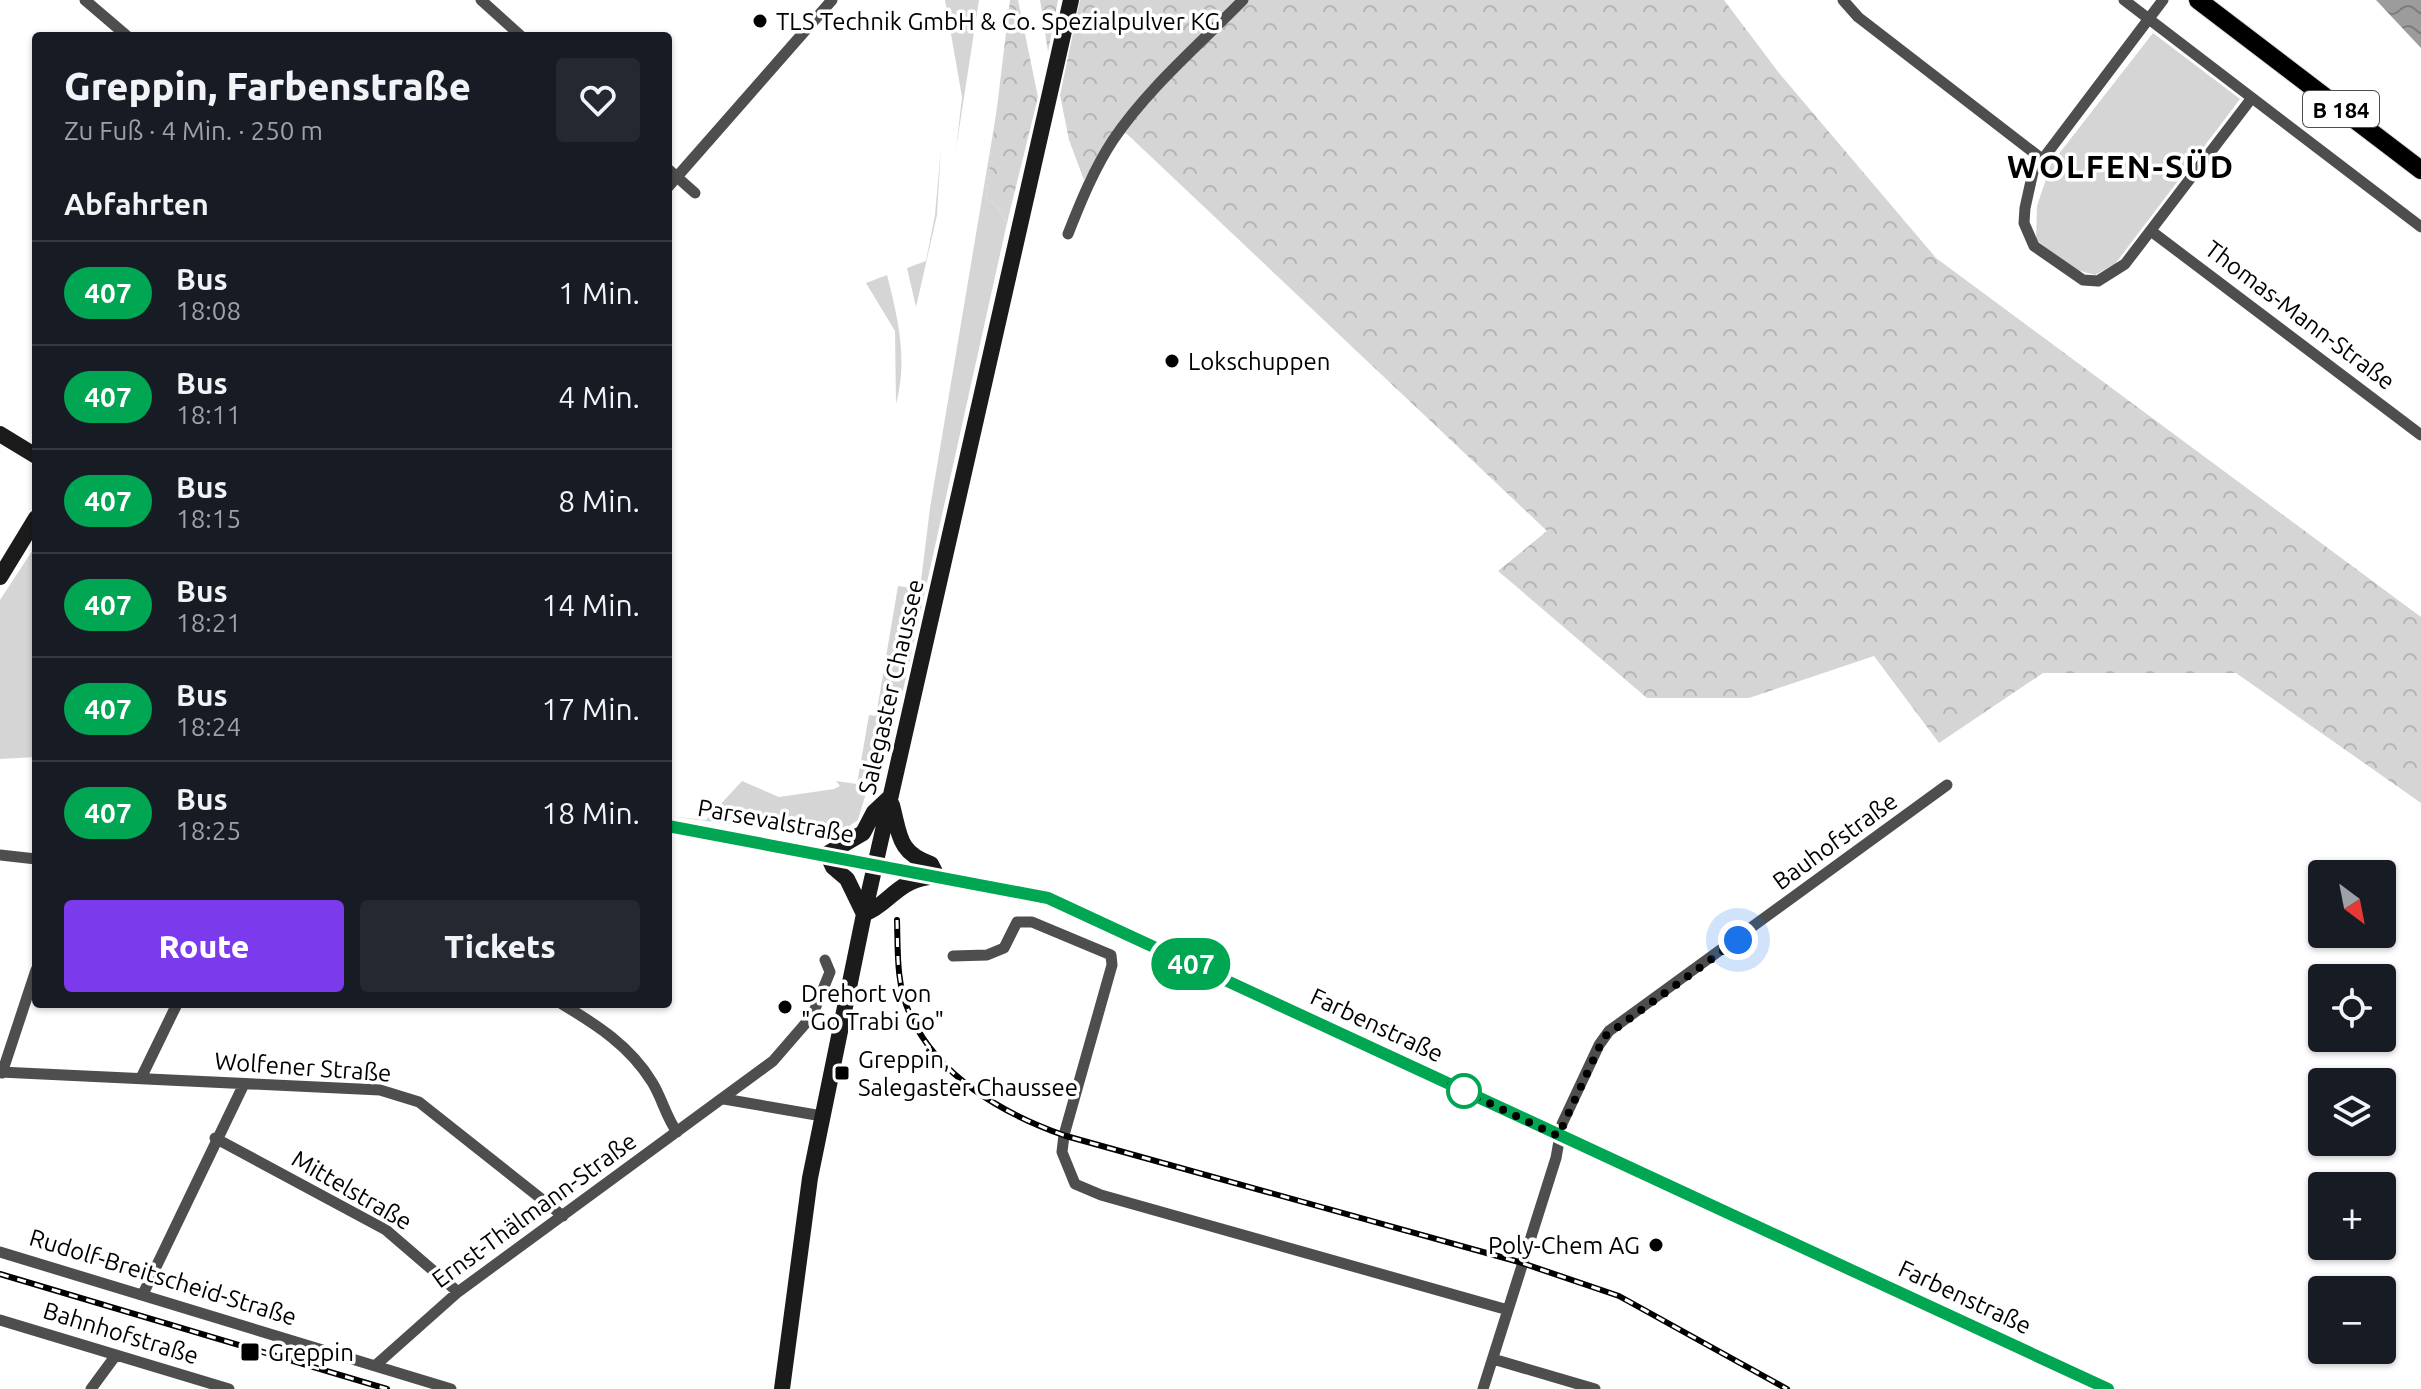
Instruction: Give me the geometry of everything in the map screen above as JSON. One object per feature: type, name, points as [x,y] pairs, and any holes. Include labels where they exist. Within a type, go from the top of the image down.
[{"type":"main road","name":"B 184","points":[[2198,0],[2421,170]]},
{"type":"street","points":[[85,0],[122,32]]},
{"type":"street","points":[[481,0],[517,32]]},
{"type":"street","points":[[695,193],[672,172],[832,0]]},
{"type":"street","name":"Salegaster Chaussee","points":[[782,1389],[810,1178],[864,914],[1071,0]]},
{"type":"street","points":[[1068,234],[1091,180],[1113,141],[1141,103],[1243,0]]},
{"type":"street","points":[[1843,0],[1858,17],[2042,159]]},
{"type":"street","points":[[2124,0],[2421,227]]},
{"type":"street","points":[[2163,0],[2033,172],[2024,223],[2034,246],[2083,280],[2098,281],[2112,276],[2151,231],[2251,99]]},
{"type":"street","name":"Thomas-Mann-Straße","points":[[2151,231],[2421,435]]},
{"type":"street","points":[[0,434],[32,454]]},
{"type":"street","points":[[0,577],[32,525]]},
{"type":"street","name":"Bauhofstraße","points":[[1483,1389],[1556,1158],[1558,1136],[1590,1063],[1609,1031],[1947,785]]},
{"type":"street","points":[[890,797],[900,842],[908,853],[931,864],[937,876],[906,882],[883,899],[877,909],[864,914],[847,879],[833,867],[827,854],[863,833],[874,812],[890,797]]},
{"type":"street","name":"Parsevalstraße","points":[[672,827],[875,864]]},
{"type":"street","points":[[0,855],[32,859]]},
{"type":"street","name":"Farbenstraße","points":[[875,864],[1048,898],[2108,1389]]},
{"type":"street","points":[[953,956],[987,955],[1004,948],[1017,922],[1032,922],[1111,955],[1112,965],[1064,1135],[1063,1160],[1075,1184],[1101,1195],[1508,1310]]},
{"type":"street","name":"Ernst-Thälmann-Straße","points":[[377,1364],[458,1292],[773,1061],[801,1031],[823,994],[830,972],[825,960]]},
{"type":"street","points":[[1,1072],[32,982]]},
{"type":"street","points":[[142,1076],[175,1008]]},
{"type":"street","points":[[568,1008],[604,1030],[629,1052],[653,1082],[677,1132]]},
{"type":"street","name":"Wolfener Straße","points":[[1,1072],[142,1076],[380,1090],[419,1102],[563,1216]]},
{"type":"street","points":[[143,1294],[215,1138],[244,1084]]},
{"type":"street","points":[[724,1099],[822,1116]]},
{"type":"street","name":"Mittelstraße","points":[[215,1138],[386,1230],[458,1292]]},
{"type":"street","name":"Rudolf-Breitscheid-Straße","points":[[0,1252],[377,1364],[451,1389]]},
{"type":"street","name":"Bahnhofstraße","points":[[0,1320],[229,1389]]},
{"type":"street","points":[[91,1389],[116,1355]]},
{"type":"street","points":[[1493,1359],[1595,1389]]},
{"type":"green space","points":[[945,0],[979,0],[956,149],[962,97]]},
{"type":"green space","points":[[1010,0],[1018,0],[1038,97],[1007,223],[997,206],[986,198]]},
{"type":"green space","points":[[1040,0],[1058,0],[1048,52]]},
{"type":"green space","points":[[1080,0],[1724,0],[1779,73],[1936,258],[2421,617],[2421,803],[2236,673],[2043,673],[1939,743],[1874,656],[1749,698],[1647,698],[1498,571],[1547,531],[1127,134],[1117,130],[1084,180],[1069,140],[1060,95]]},
{"type":"green space","points":[[2153,33],[2240,99],[2115,264],[2095,275],[2077,270],[2036,240],[2037,206],[2051,164]]},
{"type":"green space","points":[[999,97],[986,198],[997,206],[1007,223],[903,690],[884,733],[858,820],[836,835],[822,836],[672,817],[706,820],[742,781],[779,797],[834,789],[840,786],[836,781],[857,784],[869,715],[876,716],[898,586],[920,589],[930,508]]},
{"type":"green space","points":[[941,147],[937,215],[916,307],[907,268],[926,261],[935,215]]},
{"type":"green space","points":[[887,275],[898,323],[901,355],[896,404],[895,331],[866,283]]},
{"type":"green space","points":[[32,551],[32,757],[0,759],[0,600]]},
{"type":"water","points":[[2376,0],[2421,0],[2421,48]]},
{"type":"railway","points":[[897,920],[902,990],[921,1035],[954,1074],[996,1104],[1066,1136],[1519,1262],[1619,1296],[1787,1389]]},
{"type":"railway","points":[[0,1274],[387,1389]]},
{"type":"bus line","name":"407","points":[[672,827],[1048,898],[2108,1389]]},
{"type":"place","name":"TLS Technik GmbH & Co. Spezialpulver KG","points":[[760,21]]},
{"type":"place","name":"Lokschuppen","points":[[1172,361]]},
{"type":"place","name":"Drehort von \"Go Trabi Go\"","points":[[785,1007]]},
{"type":"place","name":"Greppin, Salegaster Chaussee","points":[[842,1073]]},
{"type":"place","name":"Poly-Chem AG","points":[[1656,1245]]},
{"type":"place","name":"Greppin","points":[[250,1352]]},
{"type":"district","name":"WOLFEN-SÜD","points":[[2121,166]]},
{"type":"route","points":[[1464,1091],[1451,1085],[1558,1136],[1590,1063],[1609,1031],[1738,940]]}]
